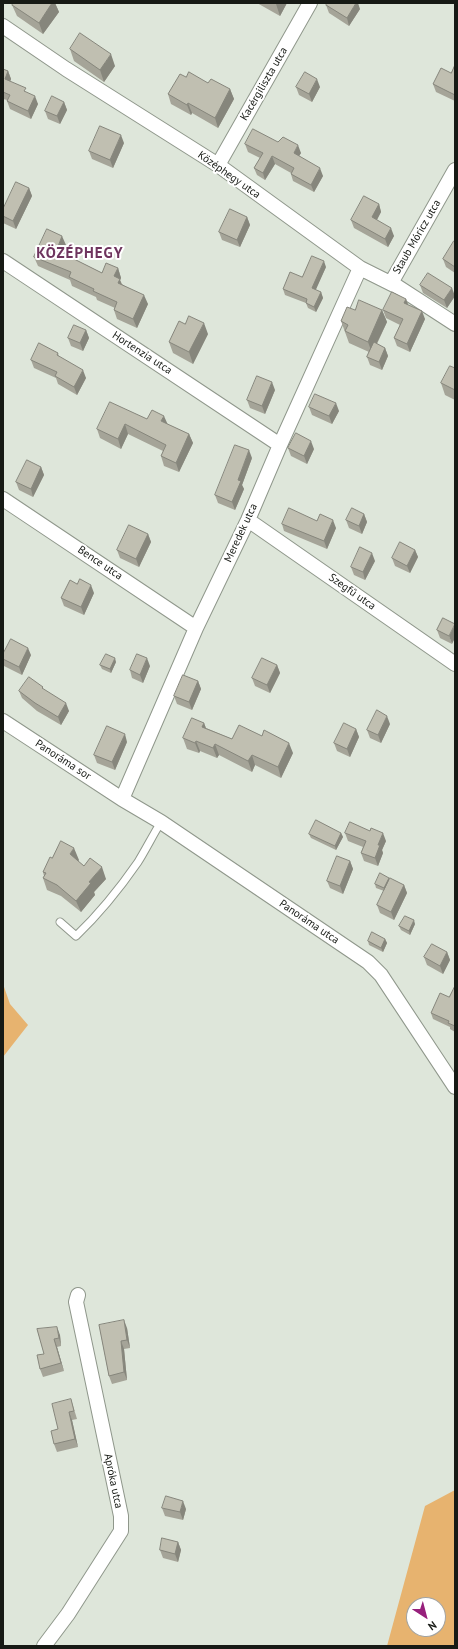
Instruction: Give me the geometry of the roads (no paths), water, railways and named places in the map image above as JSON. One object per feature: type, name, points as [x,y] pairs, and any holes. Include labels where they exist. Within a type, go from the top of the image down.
[{"type":"street","name":"Kacérgiliszta utca","points":[[218,165],[310,3]]},
{"type":"street","name":"Középhegy utca","points":[[3,26],[66,69],[218,165],[360,268],[390,283],[455,324]]},
{"type":"street","name":"Staub Móricz utca","points":[[390,283],[455,170]]},
{"type":"street","name":"Hortenzia utca","points":[[3,261],[280,445]]},
{"type":"street","name":"Meredek utca","points":[[122,799],[196,628],[248,520],[280,445],[360,268]]},
{"type":"street","name":"Bence utca","points":[[3,499],[196,628]]},
{"type":"street","name":"Szegfű utca","points":[[248,520],[455,664]]},
{"type":"street","name":"Panoráma sor","points":[[3,721],[122,799]]},
{"type":"street","name":"Panoráma utca","points":[[122,799],[161,822],[368,962],[381,975],[455,1086]]},
{"type":"street","name":"Apróka utca","points":[[44,1646],[68,1614],[121,1531],[121,1516],[76,1302],[78,1295]]},
{"type":"lane","points":[[60,922],[76,936],[115,892],[138,862],[161,822]]},
{"type":"district","name":"KÖZÉPHEGY","points":[[80,254]]}]
